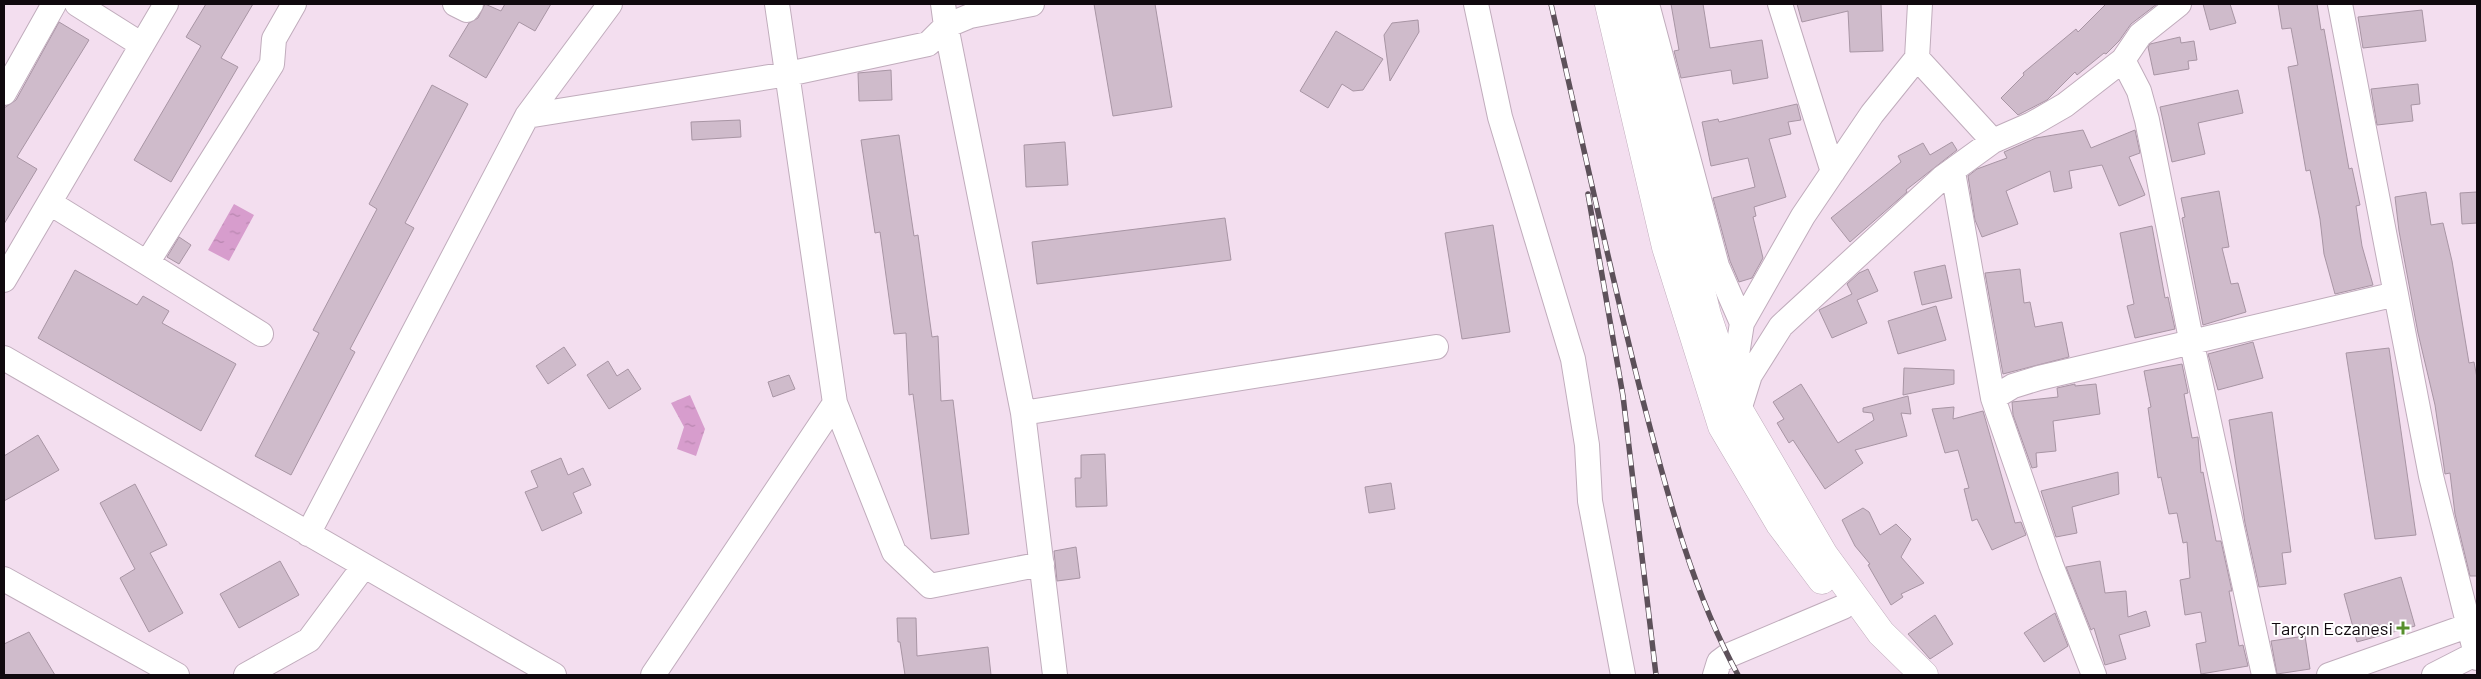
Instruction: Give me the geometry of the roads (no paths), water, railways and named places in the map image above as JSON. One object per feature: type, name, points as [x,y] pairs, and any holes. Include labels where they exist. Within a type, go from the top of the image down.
[{"type":"main road","points":[[1609,4],[1666,246],[1780,524],[1897,675]]},
{"type":"main road","points":[[1630,4],[1731,408],[1824,555],[1881,633],[1924,675]]},
{"type":"street","points":[[4,93],[54,4]]},
{"type":"street","points":[[77,4],[142,45]]},
{"type":"street","points":[[4,280],[166,4]]},
{"type":"street","points":[[147,263],[272,64],[274,39],[294,4]]},
{"type":"street","points":[[455,4],[468,10],[471,4]]},
{"type":"street","points":[[308,534],[527,116],[610,4]]},
{"type":"street","points":[[778,4],[835,403],[894,552],[930,586],[1042,564]]},
{"type":"street","points":[[945,15],[970,16],[1032,4]]},
{"type":"street","points":[[1476,4],[1500,116],[1573,359],[1587,445],[1590,501],[1623,675]]},
{"type":"street","points":[[1647,4],[1717,266],[1742,323]]},
{"type":"street","points":[[1780,4],[1833,172]]},
{"type":"street","points":[[1731,408],[1742,323],[1803,216],[1872,114],[1916,58],[1920,4]]},
{"type":"street","points":[[1731,408],[1781,326],[1942,178],[1953,172],[1993,141],[2032,124],[2065,105],[2123,60],[2140,35],[2180,4]]},
{"type":"street","points":[[2340,4],[2431,476],[2477,654],[2434,675]]},
{"type":"street","points":[[527,116],[788,74],[928,44],[945,15]]},
{"type":"street","points":[[945,15],[1023,412],[1056,675]]},
{"type":"street","points":[[1916,58],[1993,141]]},
{"type":"street","points":[[2123,60],[2139,91],[2147,120],[2192,344],[2264,675]]},
{"type":"street","points":[[1953,172],[1993,398],[2051,565],[2094,675]]},
{"type":"street","points":[[50,203],[261,334]]},
{"type":"street","points":[[1993,398],[2013,386],[2039,378],[2125,357],[2192,344],[2396,294]]},
{"type":"street","points":[[1023,412],[1436,347]]},
{"type":"street","points":[[4,358],[554,675]]},
{"type":"street","points":[[653,675],[835,403]]},
{"type":"street","points":[[246,675],[309,640],[364,566]]},
{"type":"street","points":[[4,579],[177,675]]},
{"type":"street","points":[[1715,675],[1719,662],[1727,656],[1843,607]]},
{"type":"street","points":[[2329,675],[2470,625]]},
{"type":"water","points":[[234,204],[254,215],[229,261],[208,250]]},
{"type":"water","points":[[690,395],[705,429],[696,456],[677,449],[684,427],[671,403]]},
{"type":"railway","points":[[1551,4],[1618,299],[1671,504],[1707,609],[1738,675]]},
{"type":"railway","points":[[1588,194],[1623,396],[1656,675]]},
{"type":"place","name":"Tarçın Eczanesi","points":[[2403,628]]}]
